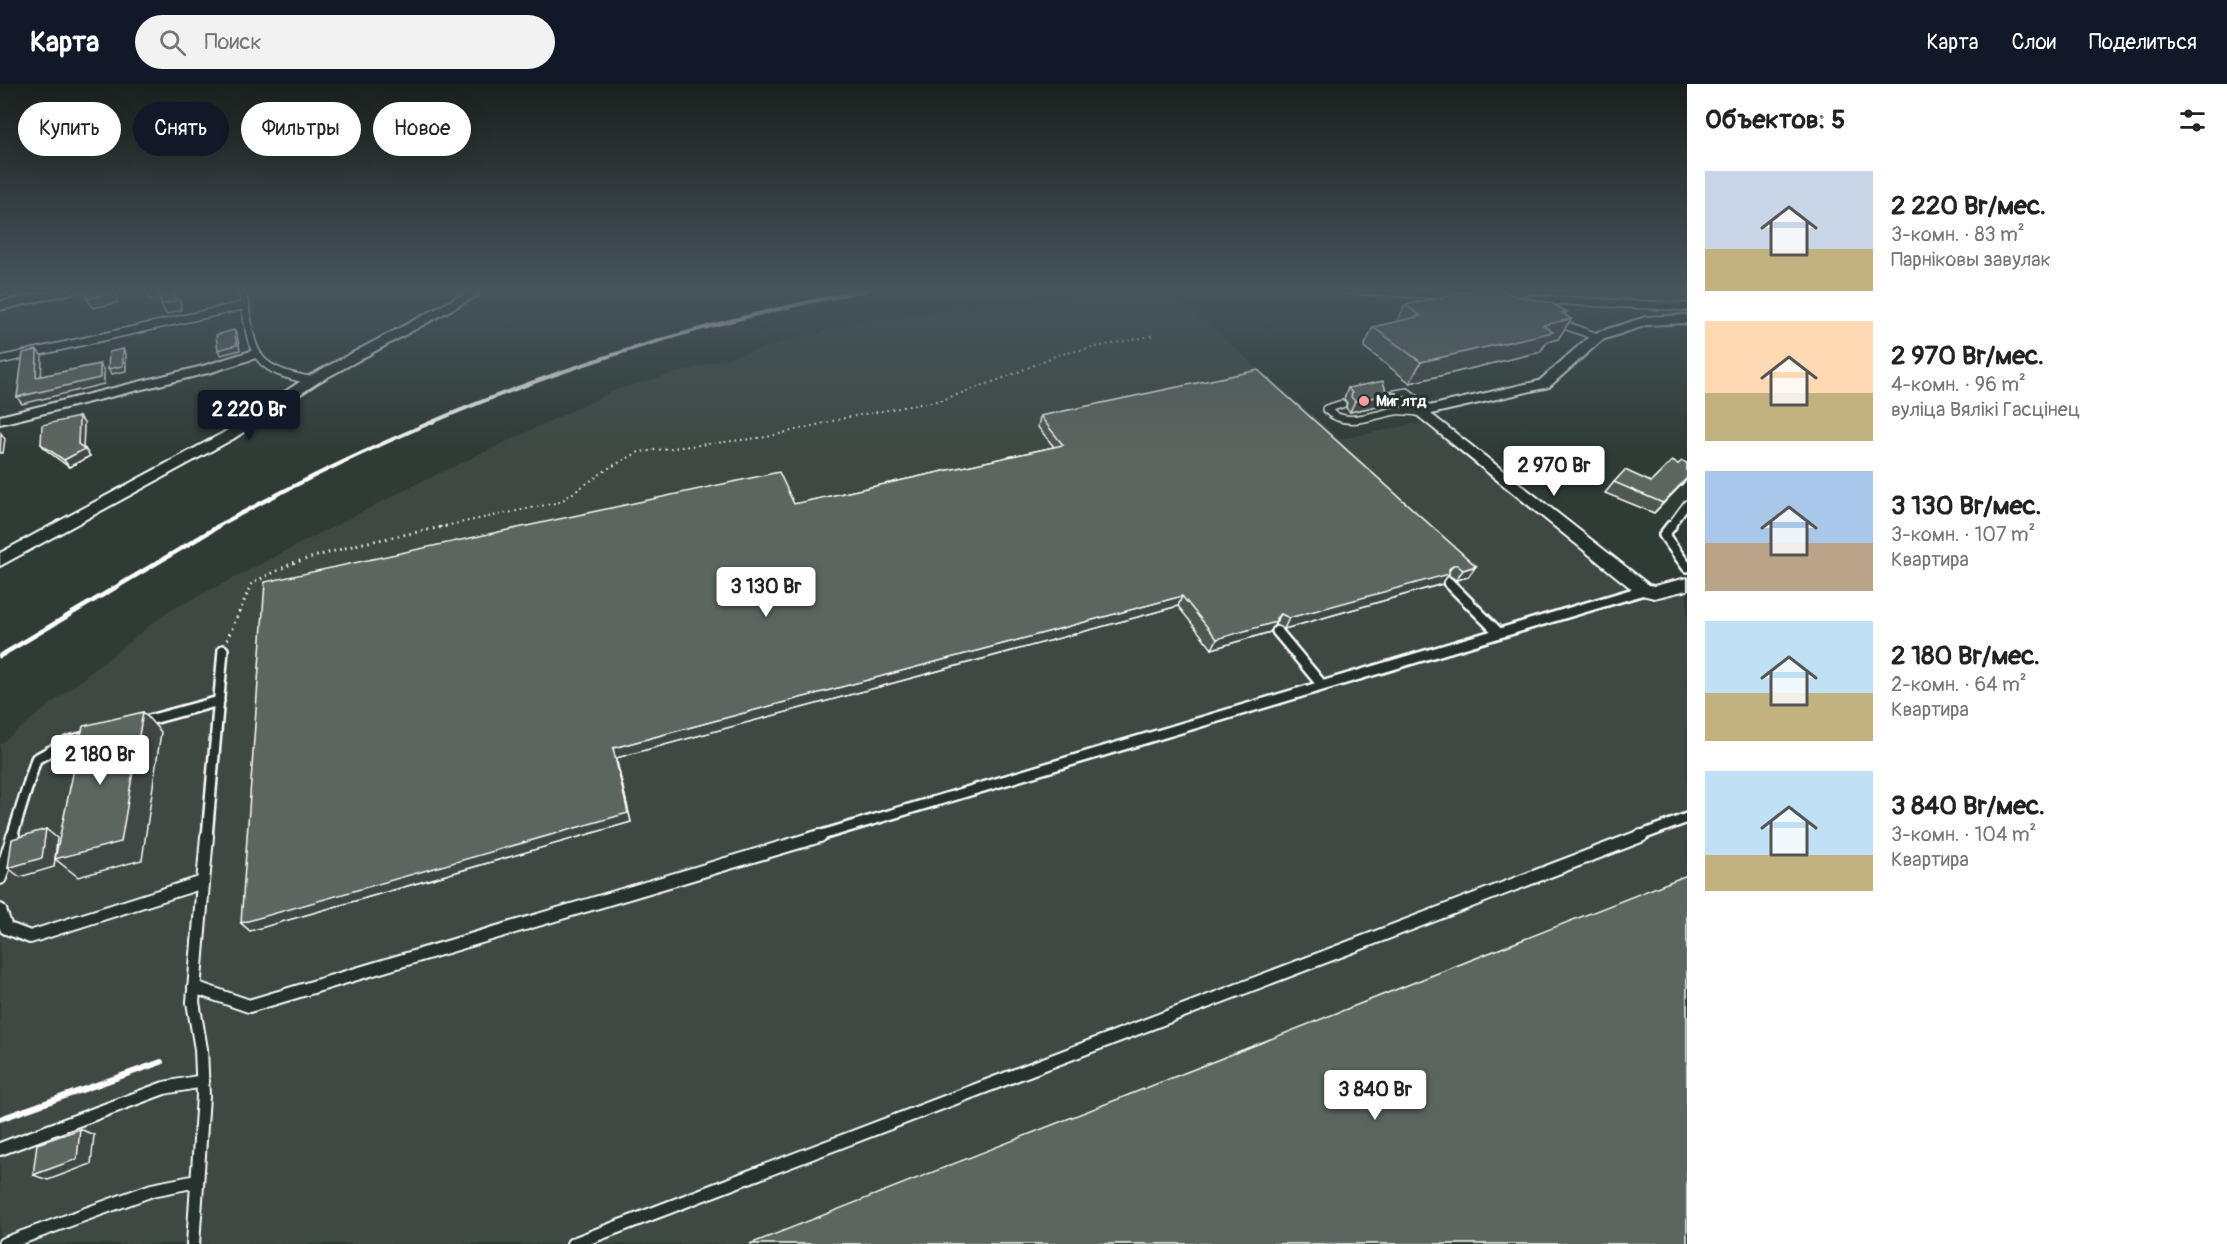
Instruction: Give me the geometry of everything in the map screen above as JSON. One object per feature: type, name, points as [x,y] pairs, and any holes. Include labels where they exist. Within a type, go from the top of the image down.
[{"type":"street","points":[[0,560],[228,436],[312,380],[380,344]]},
{"type":"street","points":[[1425,411],[1544,384],[1589,344]]},
{"type":"street","points":[[0,420],[207,369],[254,354]]},
{"type":"street","points":[[1425,411],[1644,590],[1654,592],[1687,584]]},
{"type":"lane","points":[[0,360],[70,344]]},
{"type":"lane","points":[[252,344],[254,354],[272,371],[291,378],[312,380]]},
{"type":"lane","points":[[1384,397],[1407,392],[1425,411]]},
{"type":"lane","points":[[1342,404],[1326,409],[1329,414],[1338,418],[1367,418],[1397,411],[1425,411]]},
{"type":"lane","points":[[1687,504],[1664,535],[1687,567]]},
{"type":"lane","points":[[1449,582],[1498,632]]},
{"type":"lane","points":[[194,987],[249,1006],[1644,590]]},
{"type":"lane","points":[[1277,631],[1322,685]]},
{"type":"lane","points":[[193,1244],[203,1081],[201,1049],[193,1002],[223,650]]},
{"type":"lane","points":[[127,726],[219,701]]},
{"type":"lane","points":[[0,878],[36,759],[69,741],[104,732]]},
{"type":"lane","points":[[573,1244],[1687,819]]},
{"type":"lane","points":[[0,910],[6,927],[30,937],[203,882]]},
{"type":"lane","points":[[0,1149],[164,1088],[203,1081]]},
{"type":"lane","points":[[4,1244],[152,1190],[197,1181]]},
{"type":"path","points":[[223,650],[252,584],[292,563],[359,544],[560,502],[609,468],[639,452],[767,437],[849,417],[942,400],[1057,356],[1112,344]]},
{"type":"shaded area","points":[[778,344],[1230,344],[1340,439],[1414,424],[1447,425],[1644,598],[1655,601],[1687,591],[1687,1244],[0,1244],[0,744],[167,612],[412,486],[618,389]]},
{"type":"building","points":[[217,344],[237,344],[237,345],[218,350]]},
{"type":"building","points":[[1396,344],[1500,344],[1421,362]]},
{"type":"building","points":[[123,349],[123,366],[108,369],[109,352]]},
{"type":"building","points":[[37,350],[36,377],[100,364],[100,378],[17,397],[23,353]]},
{"type":"building","points":[[1258,370],[1476,566],[1463,570],[1453,565],[1449,569],[1449,574],[1289,618],[1281,614],[1276,618],[1276,622],[1217,639],[1182,596],[613,748],[628,813],[241,923],[265,582],[779,472],[794,504],[1063,445],[1040,416]]},
{"type":"building","points":[[1383,381],[1386,391],[1396,393],[1355,401],[1351,397],[1352,393],[1348,388]]},
{"type":"building","points":[[79,417],[78,444],[85,449],[64,460],[41,444],[42,425]]},
{"type":"building","points":[[1672,461],[1678,464],[1682,461],[1687,463],[1687,478],[1663,503],[1614,482],[1625,470],[1651,482]]},
{"type":"building","points":[[143,712],[121,842],[55,859],[83,726]]},
{"type":"building","points":[[46,829],[42,858],[8,868],[12,839]]},
{"type":"building","points":[[1687,875],[1687,1244],[750,1244]]},
{"type":"building","points":[[80,1129],[77,1159],[33,1175],[37,1144]]},
{"type":"railway","points":[[216,527],[373,448],[452,414],[532,383],[649,344]]},
{"type":"railway","points":[[0,656],[219,526]]},
{"type":"railway","points":[[0,1119],[161,1062]]},
{"type":"place","name":"Миг лтд","points":[[1364,401]]}]
